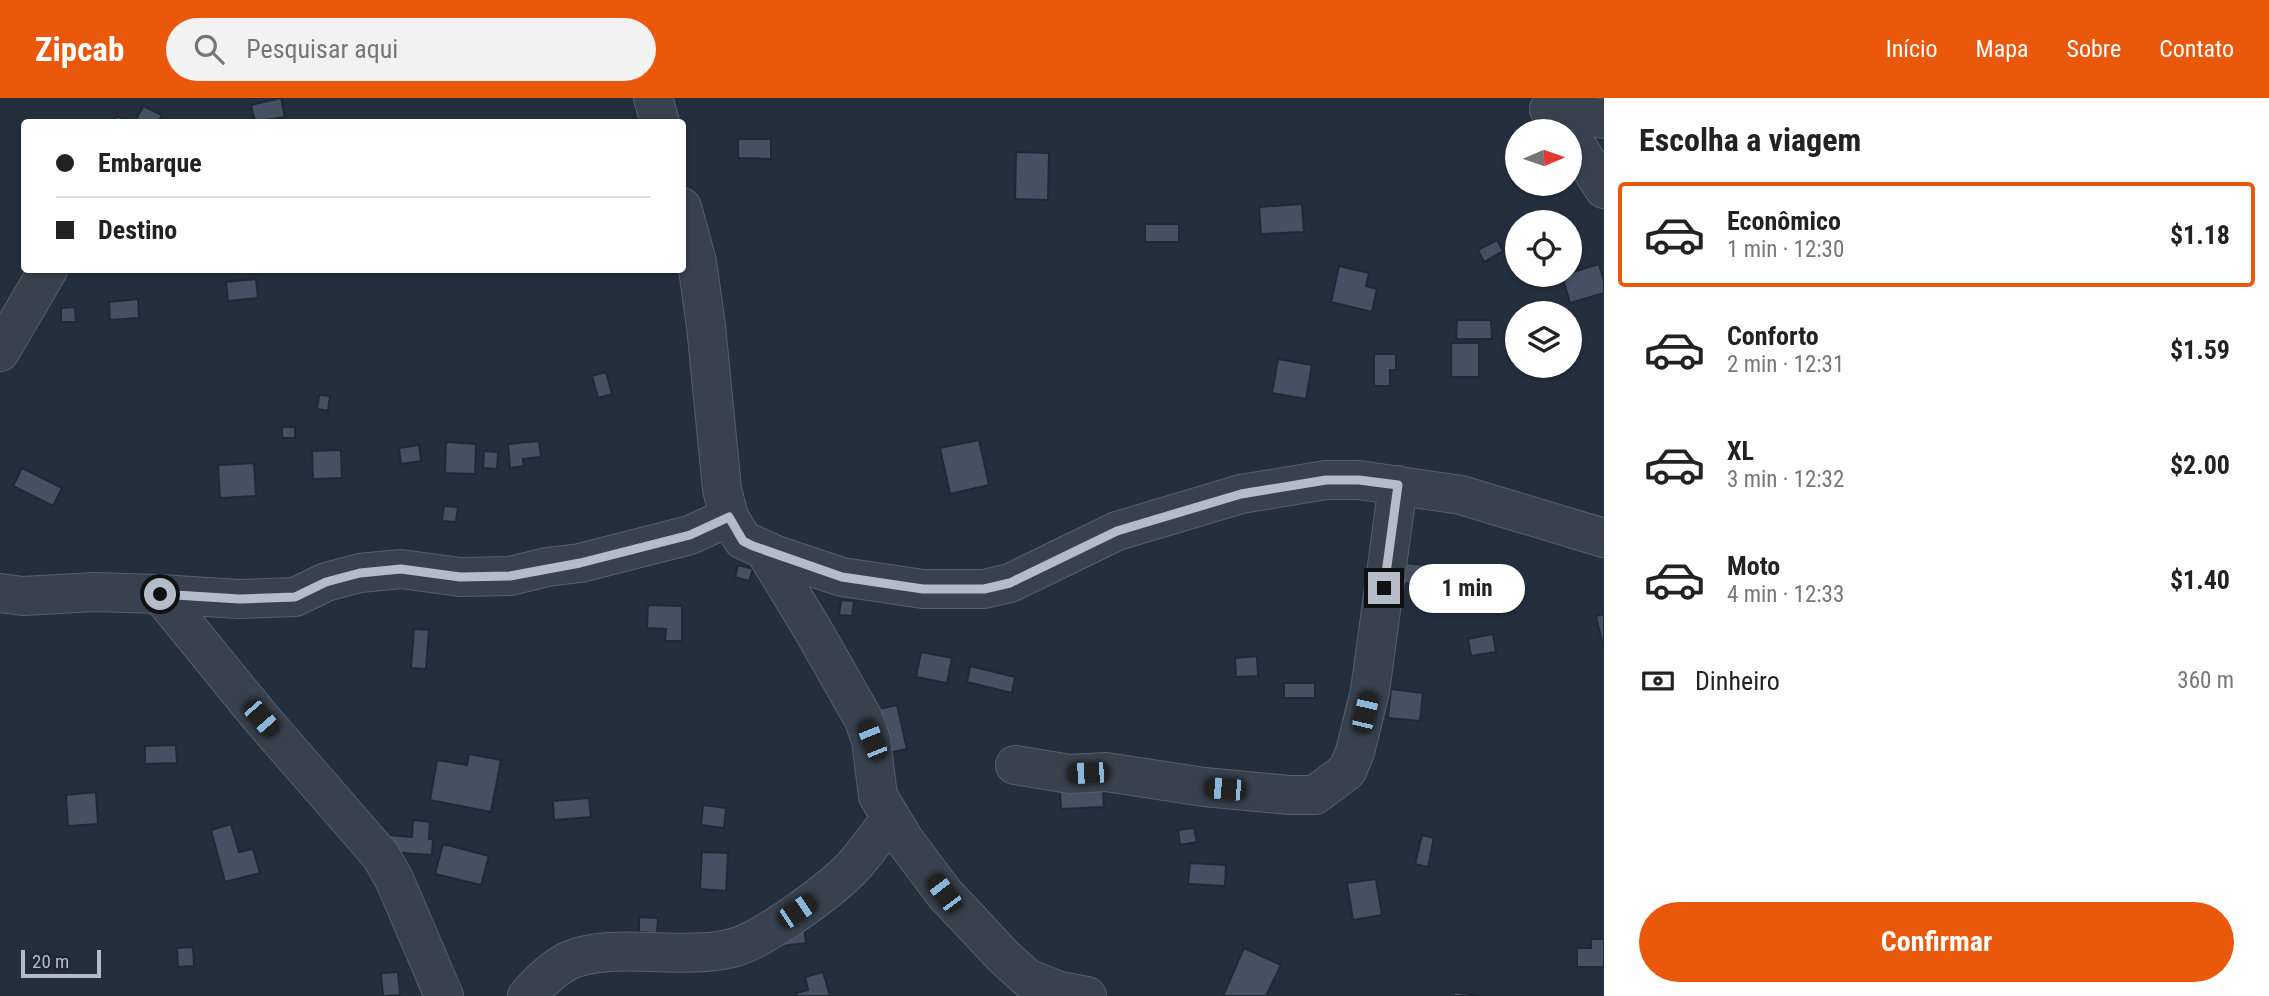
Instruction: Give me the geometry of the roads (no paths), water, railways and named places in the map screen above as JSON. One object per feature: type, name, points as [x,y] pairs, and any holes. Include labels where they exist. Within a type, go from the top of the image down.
[{"type":"street","points":[[653,98],[659,119]]},
{"type":"street","points":[[1557,118],[1604,120]]},
{"type":"street","points":[[1557,118],[1604,189]]},
{"type":"street","points":[[686,222],[697,262],[706,326],[722,489],[729,517],[743,541],[765,551],[842,577],[923,589],[984,589],[1010,583],[1117,531],[1241,494],[1326,480],[1359,480],[1461,495],[1604,538]]},
{"type":"street","points":[[0,352],[46,273]]},
{"type":"street","points":[[1015,765],[1070,774],[1106,772],[1204,787],[1315,795],[1347,771],[1356,752],[1370,691],[1398,485]]},
{"type":"street","points":[[0,593],[23,596],[94,592],[239,599],[295,597],[337,579],[360,573],[401,569],[460,577],[510,576],[580,563],[690,535],[729,517]]},
{"type":"street","points":[[765,551],[863,718],[872,740],[878,796],[944,893],[1027,978],[1060,991],[1087,996]]},
{"type":"street","points":[[160,594],[261,718],[381,856],[394,879],[444,996]]},
{"type":"street","points":[[527,996],[542,980],[566,962],[595,953],[691,952],[732,948],[758,937],[817,898],[857,863],[891,818]]}]
